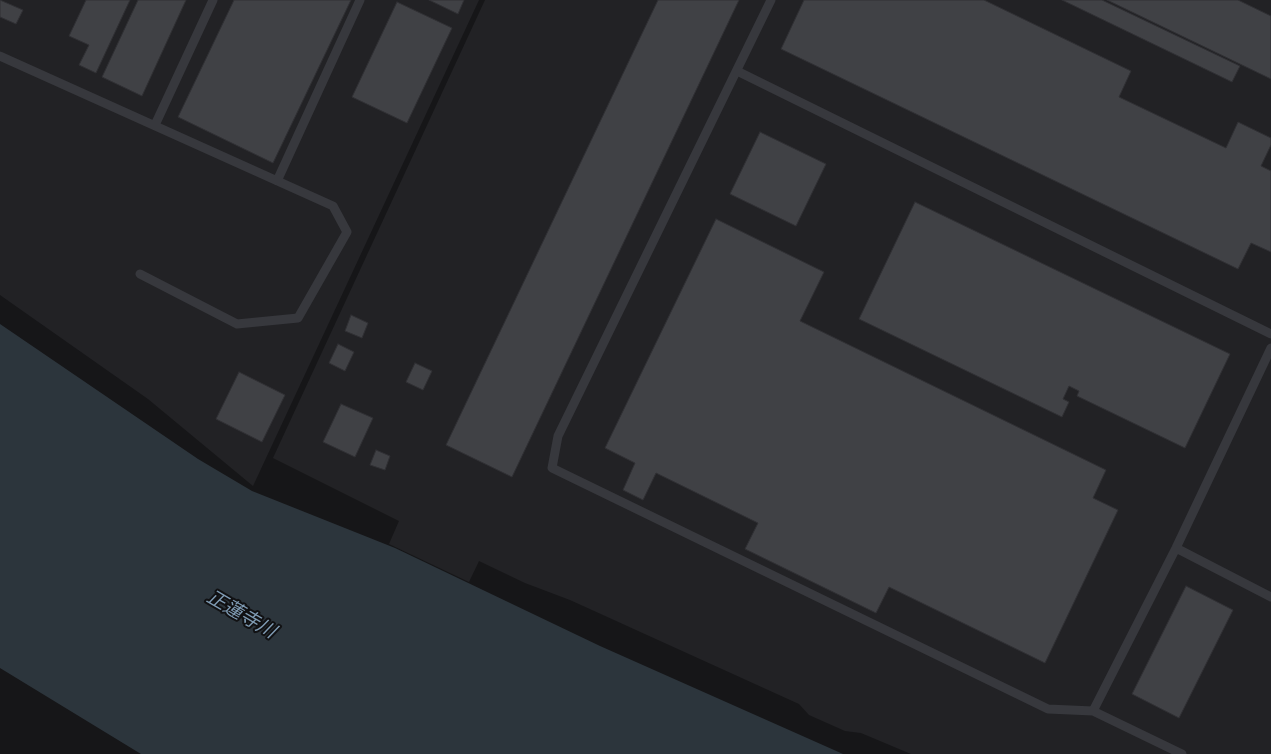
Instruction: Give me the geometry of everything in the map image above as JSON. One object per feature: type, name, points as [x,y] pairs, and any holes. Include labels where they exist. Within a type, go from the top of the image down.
[{"type":"lane","points":[[154,125],[213,0]]},
{"type":"lane","points":[[277,181],[360,0]]},
{"type":"lane","points":[[771,0],[558,436],[552,468],[1048,709],[1094,711],[1182,754]]},
{"type":"lane","points":[[0,56],[333,206],[347,232],[298,318],[237,324],[140,274]]},
{"type":"lane","points":[[737,71],[1271,334]]},
{"type":"lane","points":[[1094,711],[1176,548],[1271,348]]},
{"type":"lane","points":[[1176,548],[1271,597]]},
{"type":"shaded area","points":[[0,0],[479,0],[253,486],[148,399],[0,295]]},
{"type":"shaded area","points":[[485,0],[1271,0],[1271,754],[911,754],[861,733],[845,731],[809,715],[799,704],[570,600],[525,583],[479,561],[469,582],[389,544],[399,521],[273,458]]},
{"type":"water","name":"正蓮寺川","points":[[0,324],[198,459],[252,491],[395,548],[600,646],[843,754],[141,754],[0,668]]},
{"type":"building","points":[[0,0],[23,10],[16,24],[0,17]]},
{"type":"building","points":[[86,0],[130,0],[96,73],[79,65],[89,45],[69,36]]},
{"type":"building","points":[[138,0],[186,0],[142,96],[102,77]]},
{"type":"building","points":[[234,0],[351,0],[273,163],[178,117]]},
{"type":"building","points":[[429,0],[464,0],[458,14]]},
{"type":"building","points":[[658,0],[739,0],[512,477],[446,445]]},
{"type":"building","points":[[804,0],[984,0],[1131,71],[1119,97],[1226,148],[1238,122],[1271,138],[1271,145],[1261,166],[1271,171],[1271,252],[1251,243],[1238,269],[781,49]]},
{"type":"building","points":[[1062,0],[1102,0],[1240,66],[1232,82]]},
{"type":"building","points":[[1107,0],[1238,0],[1271,16],[1271,79]]},
{"type":"building","points":[[397,2],[452,28],[407,123],[352,97]]},
{"type":"building","points":[[760,132],[826,164],[796,226],[730,194]]},
{"type":"building","points":[[915,202],[1230,354],[1185,448],[1077,396],[1079,391],[1069,386],[1063,399],[1069,402],[1062,417],[859,319]]},
{"type":"building","points":[[716,219],[824,272],[800,321],[1106,470],[1093,498],[1118,510],[1045,663],[889,587],[876,613],[745,549],[758,523],[656,473],[643,500],[623,490],[635,463],[605,448]]},
{"type":"building","points":[[351,315],[368,323],[362,338],[345,331]]},
{"type":"building","points":[[338,344],[354,352],[345,371],[329,363]]},
{"type":"building","points":[[415,363],[432,371],[423,390],[406,382]]},
{"type":"building","points":[[239,372],[285,395],[262,442],[216,419]]},
{"type":"building","points":[[341,404],[373,418],[355,457],[323,442]]},
{"type":"building","points":[[376,450],[390,456],[385,470],[370,465]]},
{"type":"building","points":[[1186,586],[1233,610],[1179,718],[1132,694]]}]
